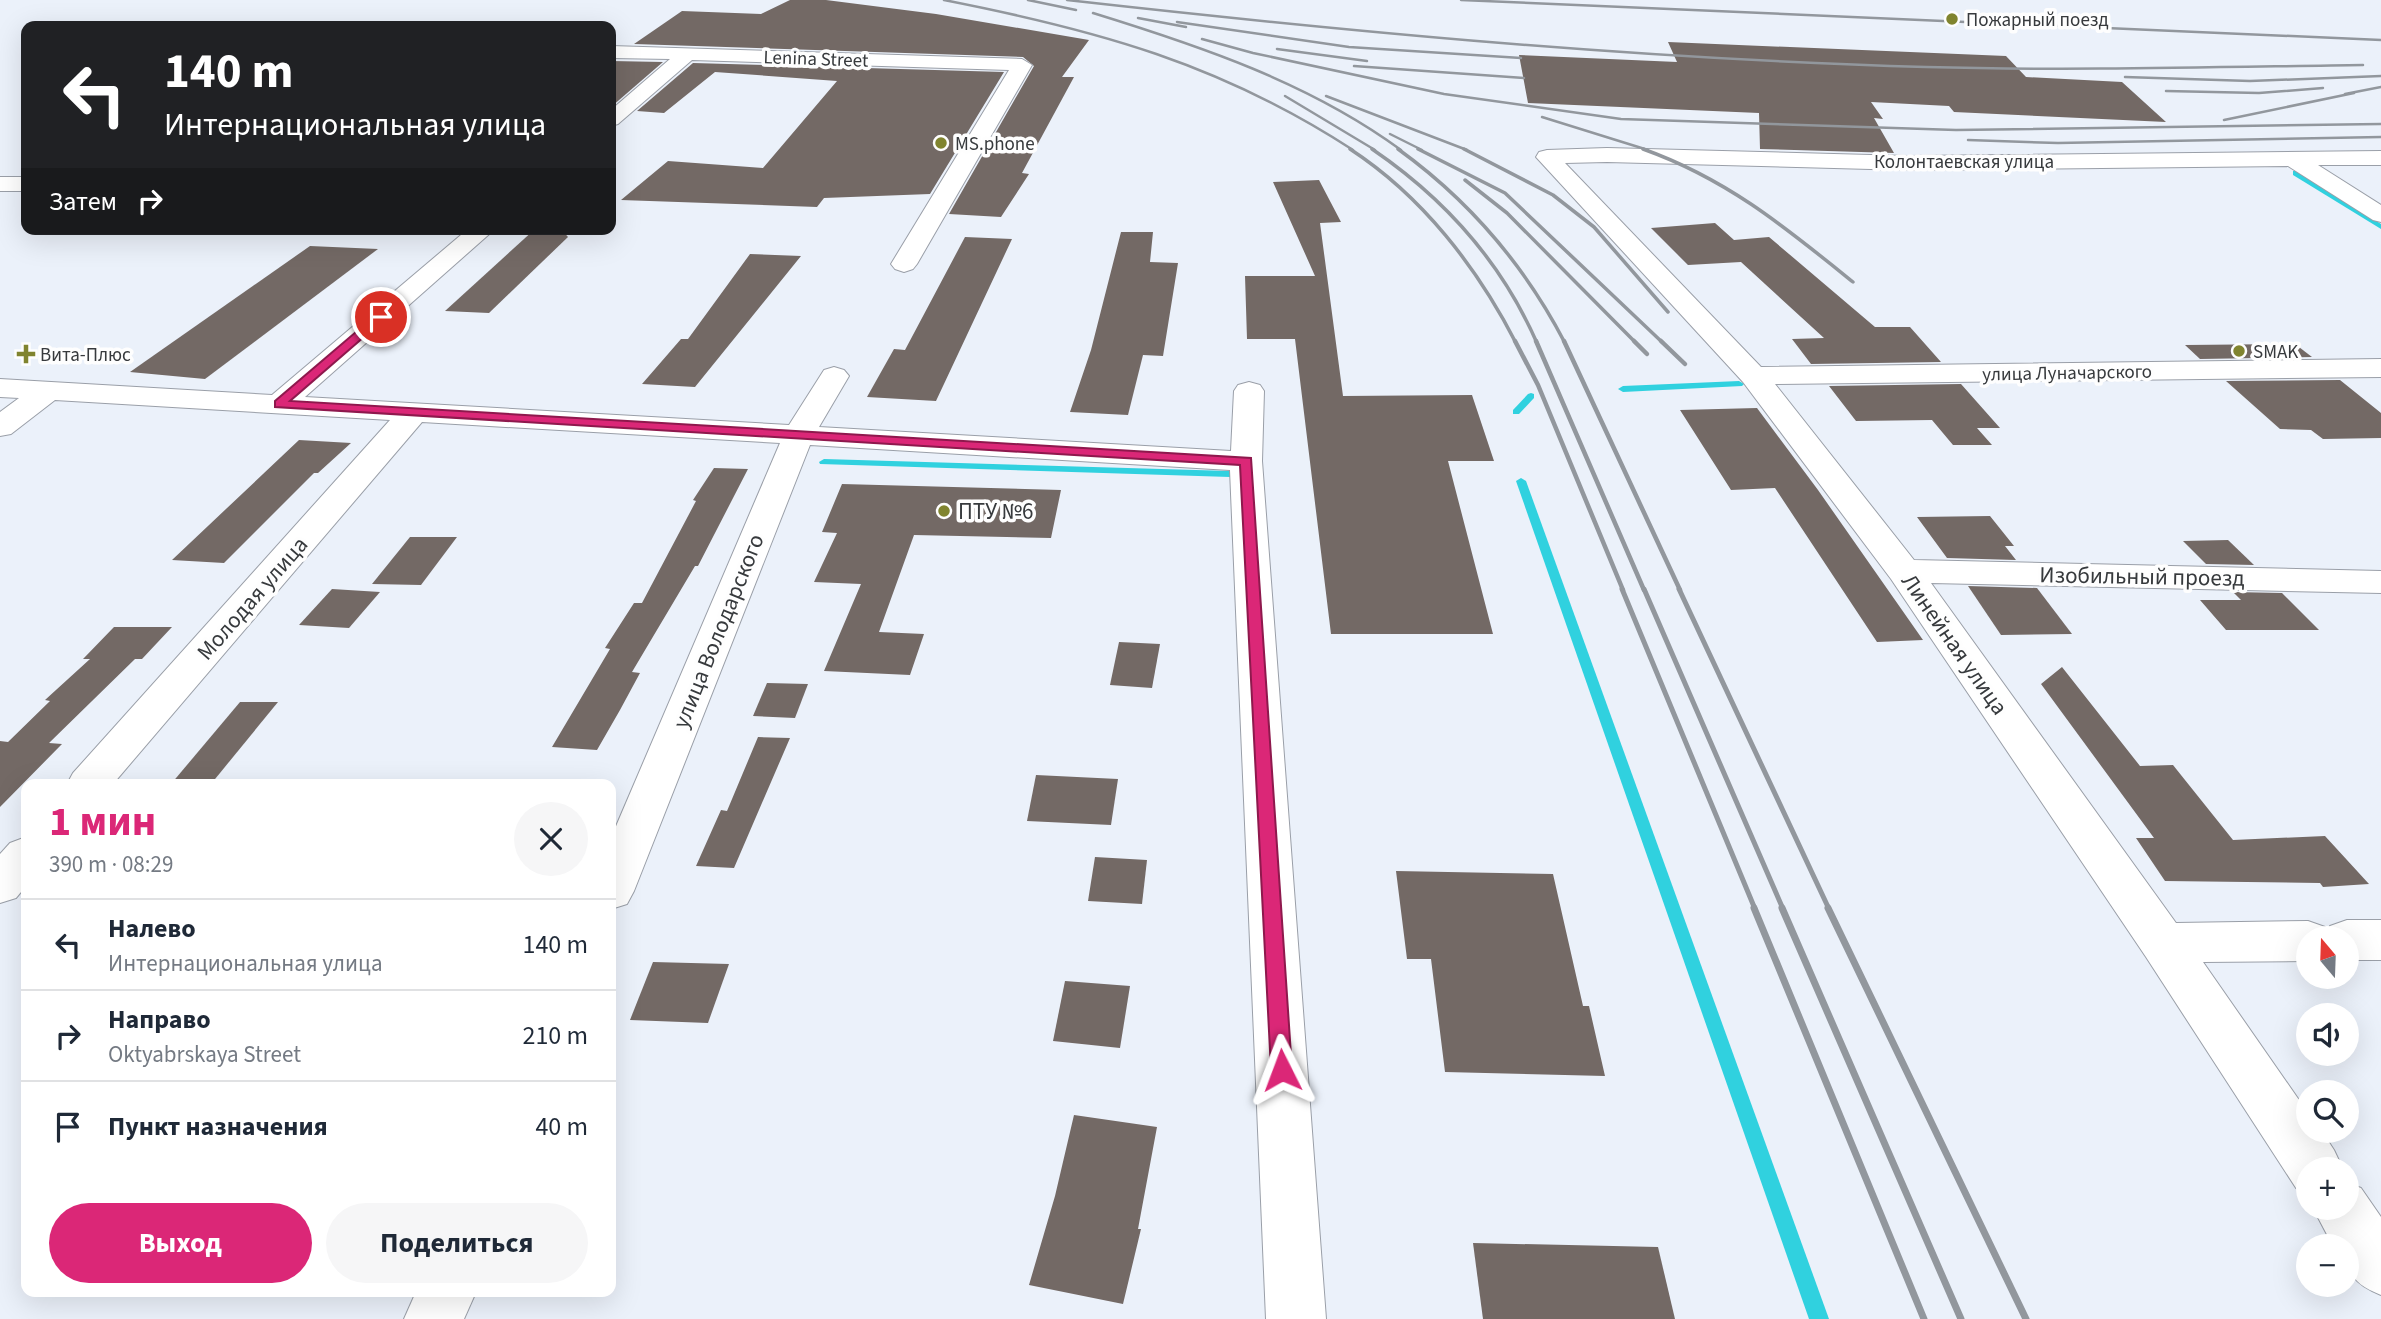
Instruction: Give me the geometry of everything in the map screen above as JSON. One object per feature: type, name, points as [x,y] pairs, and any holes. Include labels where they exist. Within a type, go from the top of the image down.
[{"type":"street","name":"Lenina Street","points":[[616,52],[1022,65],[904,264]]},
{"type":"street","points":[[616,116],[689,53]]},
{"type":"street","name":"Колонтаевская улица","points":[[1547,157],[1607,155],[1908,163],[2381,158]]},
{"type":"street","name":"Линейная улица","points":[[1547,157],[1753,376],[1904,571],[2163,943],[2307,1157]]},
{"type":"street","points":[[2290,158],[2381,215]]},
{"type":"street","points":[[0,184],[21,184]]},
{"type":"street","points":[[279,404],[476,235]]},
{"type":"street","name":"улица Луначарского","points":[[1753,376],[2381,368]]},
{"type":"street","name":"улица Володарского","points":[[616,879],[799,434],[834,376]]},
{"type":"street","points":[[0,388],[1246,461]]},
{"type":"street","points":[[0,428],[49,390]]},
{"type":"street","points":[[1249,391],[1246,461],[1296,1319]]},
{"type":"street","name":"Молодая улица","points":[[92,779],[415,411]]},
{"type":"street","name":"Изобильный проезд","points":[[1904,571],[2381,582]]},
{"type":"street","points":[[0,885],[21,861]]},
{"type":"street","points":[[2359,940],[2381,940]]},
{"type":"street","points":[[2163,943],[2296,941]]},
{"type":"street","points":[[2349,1220],[2381,1266]]},
{"type":"street","points":[[434,1319],[444,1297]]},
{"type":"building","points":[[790,0],[826,0],[936,14],[1089,40],[1062,77],[1074,77],[1022,173],[1029,174],[1001,217],[949,214],[1034,66],[1023,57],[634,44],[682,11],[761,14]]},
{"type":"building","points":[[1668,42],[2006,56],[2026,77],[2122,82],[2166,122],[1954,112],[1949,106],[1871,102],[1883,119],[1874,118],[1894,153],[1760,149],[1759,113],[1528,103],[1519,55],[1677,62]]},
{"type":"building","points":[[616,61],[663,62],[616,103]]},
{"type":"building","points":[[693,63],[1004,72],[930,194],[824,198],[817,207],[621,200],[668,161],[763,168],[837,81],[715,72],[664,113],[637,111]]},
{"type":"building","points":[[1319,180],[1341,222],[1320,223],[1343,396],[1472,395],[1494,461],[1448,461],[1493,634],[1331,634],[1295,339],[1247,339],[1245,276],[1315,276],[1273,182]]},
{"type":"building","points":[[1715,223],[1734,240],[1769,237],[1875,327],[1910,327],[1941,362],[1811,364],[1792,339],[1824,338],[1741,262],[1688,265],[1651,228]]},
{"type":"building","points":[[1121,232],[1153,232],[1150,262],[1178,263],[1163,356],[1143,355],[1128,415],[1070,412],[1091,350]]},
{"type":"building","points":[[528,235],[568,237],[489,313],[445,311]]},
{"type":"building","points":[[965,237],[1012,239],[936,401],[867,397],[894,349],[905,350]]},
{"type":"building","points":[[310,246],[378,249],[205,379],[130,372]]},
{"type":"building","points":[[750,254],[801,256],[695,387],[642,384],[681,339],[688,339]]},
{"type":"building","points":[[2295,344],[2312,357],[2200,359],[2185,345]]},
{"type":"building","points":[[2340,380],[2381,413],[2381,438],[2323,439],[2311,430],[2280,429],[2226,381]]},
{"type":"building","points":[[1961,384],[2000,428],[1977,428],[1992,445],[1953,445],[1932,420],[1856,421],[1829,386]]},
{"type":"building","points":[[1757,408],[1923,640],[1877,642],[1775,488],[1731,490],[1680,410]]},
{"type":"building","points":[[299,440],[351,443],[318,473],[314,473],[224,563],[172,560]]},
{"type":"building","points":[[714,468],[748,469],[698,566],[695,566],[632,672],[640,673],[597,750],[552,747],[610,649],[605,648],[634,603],[642,603],[696,501],[693,500]]},
{"type":"building","points":[[842,484],[1061,490],[1051,538],[914,535],[879,632],[924,634],[910,675],[824,671],[861,584],[814,582],[837,533],[822,532]]},
{"type":"building","points":[[1990,516],[2014,546],[2005,546],[2016,560],[1947,558],[1917,517]]},
{"type":"building","points":[[410,537],[457,537],[421,585],[372,584]]},
{"type":"building","points":[[2228,540],[2254,565],[2206,564],[2183,541]]},
{"type":"building","points":[[1968,586],[2037,588],[2072,634],[2001,635]]},
{"type":"building","points":[[332,589],[380,592],[349,628],[299,625]]},
{"type":"building","points":[[2233,592],[2282,593],[2319,630],[2226,630],[2200,600],[2241,600]]},
{"type":"building","points":[[114,627],[172,627],[142,659],[135,659],[49,743],[62,744],[28,779],[21,779],[21,786],[0,807],[0,741],[8,742],[50,701],[45,700],[90,659],[83,659]]},
{"type":"building","points":[[1119,642],[1160,644],[1152,688],[1110,685]]},
{"type":"building","points":[[2062,667],[2140,766],[2173,765],[2233,840],[2325,836],[2369,884],[2323,887],[2320,883],[2165,881],[2136,838],[2154,838],[2041,684]]},
{"type":"building","points":[[767,683],[808,684],[795,718],[753,716]]},
{"type":"building","points":[[240,702],[278,702],[215,779],[175,779]]},
{"type":"building","points":[[758,737],[790,738],[734,868],[696,866],[721,810],[727,811]]},
{"type":"building","points":[[1036,775],[1118,779],[1111,825],[1027,821]]},
{"type":"building","points":[[1095,857],[1147,860],[1142,904],[1088,901]]},
{"type":"building","points":[[1396,871],[1553,874],[1583,1006],[1589,1006],[1605,1076],[1445,1072],[1431,959],[1407,959]]},
{"type":"building","points":[[653,962],[729,964],[708,1023],[630,1020]]},
{"type":"building","points":[[1065,981],[1130,986],[1120,1048],[1053,1041]]},
{"type":"building","points":[[1074,1115],[1157,1127],[1138,1229],[1141,1229],[1123,1304],[1029,1285],[1055,1196]]},
{"type":"building","points":[[1473,1243],[1658,1247],[1675,1319],[1483,1319]]},
{"type":"waterway","points":[[2296,173],[2381,227]]},
{"type":"waterway","points":[[1623,389],[1739,384]]},
{"type":"waterway","points":[[1516,412],[1531,396]]},
{"type":"waterway","points":[[824,462],[1230,474]]},
{"type":"waterway","points":[[1521,481],[1819,1319]]},
{"type":"railway","points":[[944,0],[1054,24],[1156,54],[1255,94],[1353,150]]},
{"type":"railway","points":[[1028,0],[1076,10]]},
{"type":"railway","points":[[1067,0],[1281,23],[1710,58],[2035,69],[2363,65]]},
{"type":"railway","points":[[1461,0],[2381,40]]},
{"type":"railway","points":[[1093,13],[1213,53],[1292,86],[1366,126],[1401,150]]},
{"type":"railway","points":[[1138,18],[1186,27]]},
{"type":"railway","points":[[1177,22],[1349,47],[1521,58]]},
{"type":"railway","points":[[1202,39],[1253,53],[1444,94],[1621,119],[1956,130],[2381,124]]},
{"type":"railway","points":[[1277,49],[1367,61]]},
{"type":"railway","points":[[1354,66],[1524,78]]},
{"type":"railway","points":[[2125,77],[2250,81],[2381,76]]},
{"type":"railway","points":[[2345,94],[2381,87]]},
{"type":"railway","points":[[2166,91],[2259,93],[2323,88]]},
{"type":"railway","points":[[2224,120],[2354,93]]},
{"type":"railway","points":[[1285,96],[1375,150]]},
{"type":"railway","points":[[1326,96],[1467,150]]},
{"type":"railway","points":[[1542,117],[1648,150]]},
{"type":"railway","points":[[1390,134],[1422,150]]},
{"type":"railway","points":[[1968,140],[2058,143],[2381,137]]},
{"type":"railway","points":[[1350,149],[1401,188],[1445,235],[1484,287],[1516,343]]},
{"type":"railway","points":[[1372,149],[1423,189],[1468,234],[1507,286],[1537,343]]},
{"type":"railway","points":[[1398,149],[1449,190],[1493,236],[1532,287],[1565,342]]},
{"type":"railway","points":[[1418,149],[1505,193],[1663,343]]},
{"type":"railway","points":[[1464,149],[1553,195],[1594,227],[1668,312]]},
{"type":"railway","points":[[1643,149],[1702,175],[1754,206],[1853,282]]},
{"type":"railway","points":[[1465,180],[1507,213],[1636,343]]},
{"type":"railway","points":[[1515,341],[1538,385],[1623,590]]},
{"type":"railway","points":[[1536,341],[1644,590]]},
{"type":"railway","points":[[1661,341],[1685,364]]},
{"type":"railway","points":[[1565,342],[1680,590]]},
{"type":"railway","points":[[1636,343],[1647,354]]},
{"type":"railway","points":[[1622,589],[1755,909]]},
{"type":"railway","points":[[1644,589],[1783,909]]},
{"type":"railway","points":[[1679,589],[1829,909]]},
{"type":"railway","points":[[1754,908],[1924,1319]]},
{"type":"railway","points":[[1782,908],[1961,1319]]},
{"type":"railway","points":[[1828,908],[2026,1319]]},
{"type":"place","name":"Пожарный поезд","points":[[1952,19]]},
{"type":"place","name":"MS.phone","points":[[941,143]]},
{"type":"place","name":"SMAK","points":[[2239,351]]},
{"type":"place","name":"Вита-Плюс","points":[[26,354]]},
{"type":"place","name":"ПТУ №6","points":[[944,511]]},
{"type":"route","points":[[381,317],[279,404],[1246,461],[1282,1070]]}]
